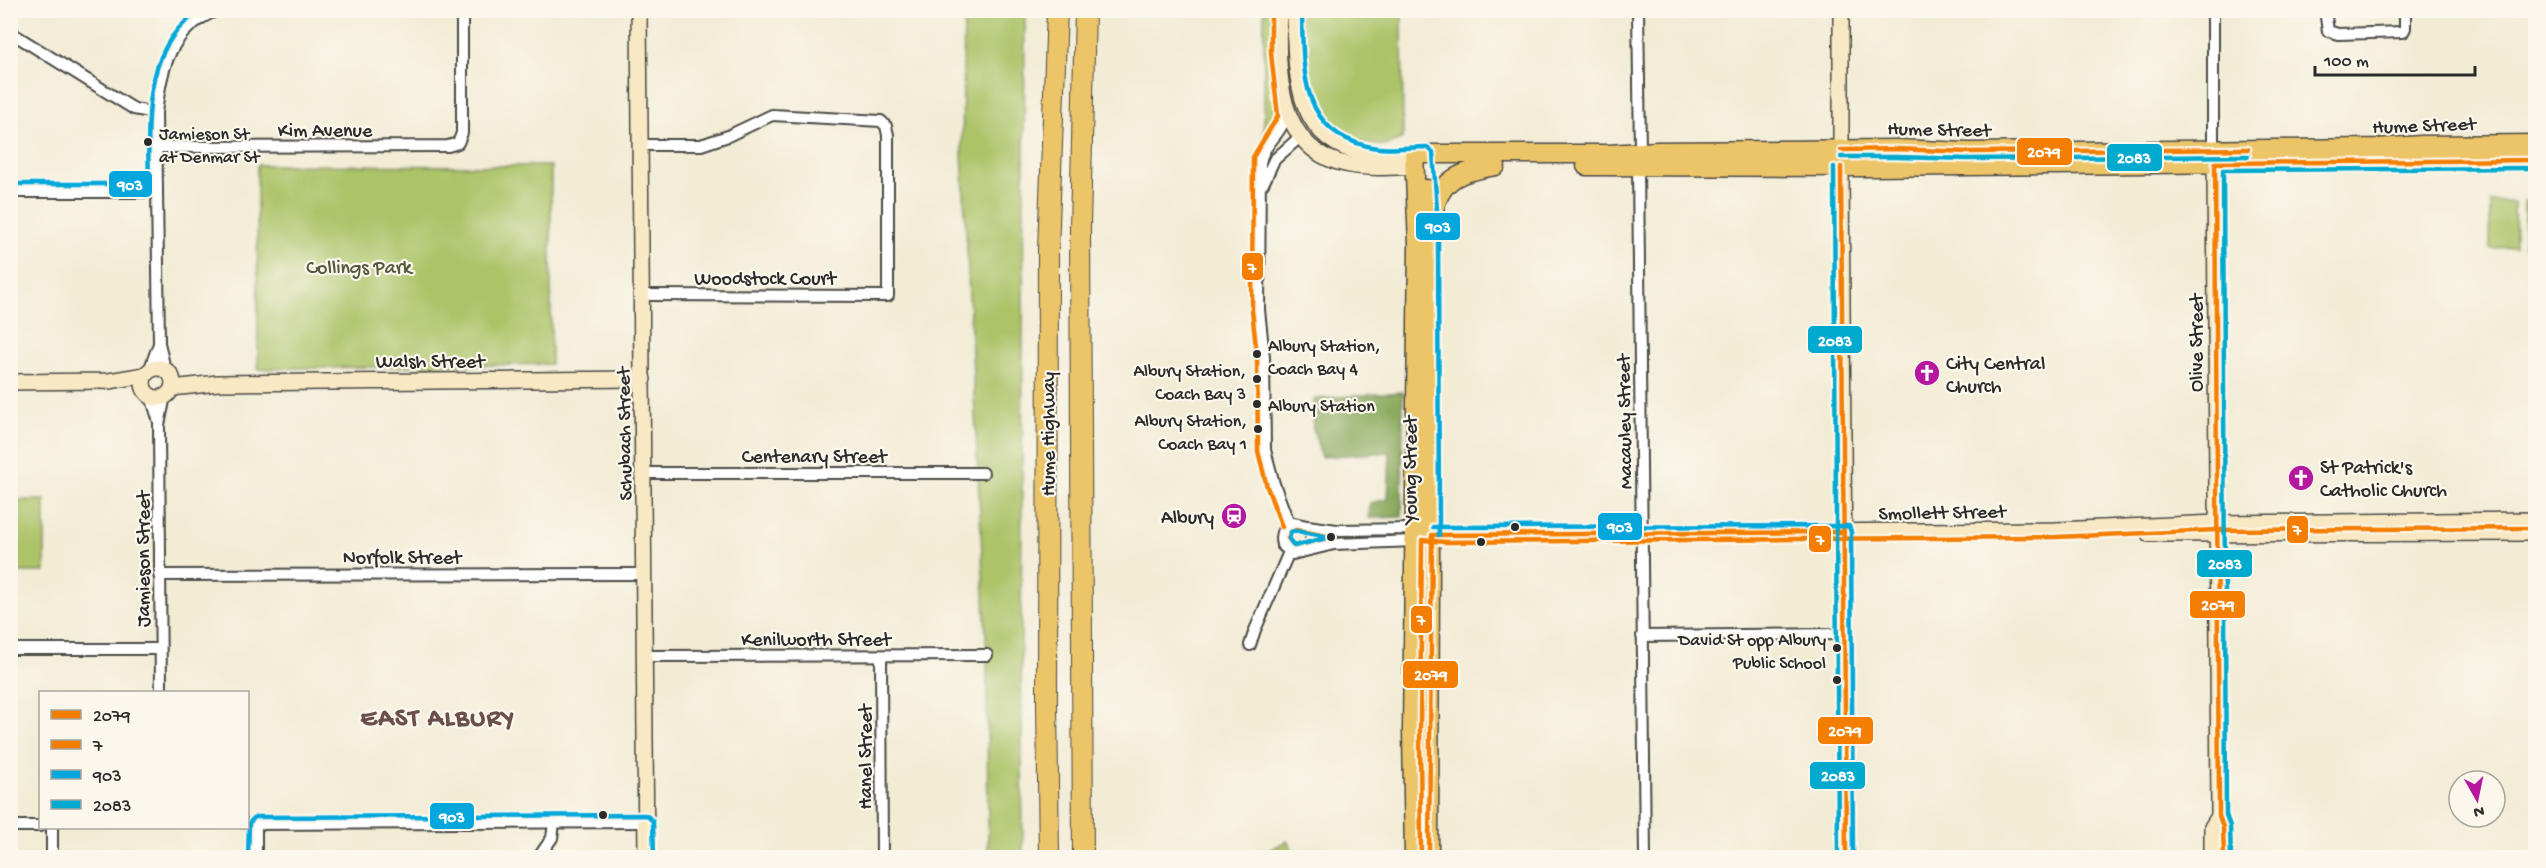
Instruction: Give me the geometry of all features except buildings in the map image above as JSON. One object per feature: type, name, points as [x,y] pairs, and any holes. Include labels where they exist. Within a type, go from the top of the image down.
[{"type":"highway","name":"Hume Highway","points":[[1083,858],[1080,252],[1085,10]]},
{"type":"highway","points":[[1082,156],[1090,10]]},
{"type":"highway","name":"Hume Highway","points":[[1049,858],[1048,251],[1056,11]]},
{"type":"main road","name":"Hume Street","points":[[2214,157],[2535,144]]},
{"type":"main road","name":"Hume Street","points":[[1420,160],[1598,154],[1639,159]]},
{"type":"main road","name":"Hume Street","points":[[1420,160],[1496,166],[1639,159],[2214,157],[2535,160]]},
{"type":"main road","name":"Young Street","points":[[1414,858],[1412,730],[1431,225],[1420,160]]},
{"type":"main road","name":"Young Street","points":[[1420,160],[1418,243],[1420,535],[1429,704],[1429,858]]},
{"type":"main road","points":[[1431,225],[1437,198],[1453,178],[1470,171],[1496,166]]},
{"type":"street","name":"Jamieson Street","points":[[160,691],[159,425],[155,386],[159,343],[156,113],[160,80],[175,42],[201,17],[218,10]]},
{"type":"street","name":"Kim Avenue","points":[[157,147],[448,146],[458,143],[462,134],[462,10]]},
{"type":"street","name":"Schubach Street","points":[[639,10],[645,473],[646,858]]},
{"type":"street","points":[[1279,10],[1278,52],[1285,122],[1262,154],[1259,310],[1264,357],[1265,450],[1274,484],[1289,524]]},
{"type":"street","points":[[1260,191],[1270,164],[1301,136],[1303,126],[1295,108],[1290,81],[1294,10]]},
{"type":"street","points":[[1294,10],[1299,91],[1313,122],[1332,140],[1351,151],[1420,160]]},
{"type":"street","name":"Macauley Street","points":[[1638,10],[1645,858]]},
{"type":"street","points":[[1840,10],[1846,858]]},
{"type":"street","name":"Olive Street","points":[[2212,10],[2219,816],[2223,827],[2224,858]]},
{"type":"street","points":[[2325,10],[2328,31],[2333,34],[2342,34],[2403,32],[2405,10]]},
{"type":"street","points":[[10,32],[134,109],[156,113]]},
{"type":"street","points":[[1282,93],[1290,119],[1301,136],[1320,153],[1342,164],[1359,167],[1420,160]]},
{"type":"street","name":"Woodstock Court","points":[[641,145],[701,145],[728,136],[772,115],[887,121],[890,297],[642,295]]},
{"type":"street","points":[[10,192],[157,192]]},
{"type":"street","name":"Jamieson Street","points":[[159,343],[167,371]]},
{"type":"street","points":[[156,368],[167,371],[173,380],[155,386],[156,368]]},
{"type":"street","name":"Walsh Street","points":[[167,371],[218,383]]},
{"type":"street","name":"Walsh Street","points":[[10,382],[109,381],[155,386],[218,383],[644,379]]},
{"type":"street","name":"Centenary Street","points":[[645,473],[983,473]]},
{"type":"street","name":"Smollett Street","points":[[1420,535],[2324,528],[2535,520]]},
{"type":"street","points":[[1299,523],[1337,530],[1420,535],[1334,544],[1308,549],[1298,554],[1289,552],[1281,540],[1282,531],[1289,524],[1299,523]]},
{"type":"street","points":[[1307,526],[1312,540],[1308,549]]},
{"type":"street","name":"Smollett Street","points":[[2324,528],[2535,533]]},
{"type":"street","points":[[1250,645],[1289,552]]},
{"type":"street","name":"Norfolk Street","points":[[159,575],[645,574]]},
{"type":"street","points":[[1642,636],[1843,634]]},
{"type":"street","points":[[10,649],[160,649]]},
{"type":"street","name":"Kenilworth Street","points":[[645,656],[987,655]]},
{"type":"street","name":"Hanel Street","points":[[881,656],[882,858]]},
{"type":"street","name":"Olive Street","points":[[2212,858],[2211,827],[2219,816]]},
{"type":"street","points":[[256,858],[252,824],[646,822]]},
{"type":"street","points":[[538,858],[552,838],[554,823]]},
{"type":"street","points":[[10,826],[39,826]]},
{"type":"street","points":[[52,829],[52,858]]},
{"type":"green space","points":[[964,11],[1025,11],[1021,646],[1023,857],[988,857],[987,655],[962,152]]},
{"type":"green space","points":[[1264,11],[1402,11],[1403,138],[1385,146],[1354,142],[1343,138],[1322,124],[1308,99],[1264,136]]},
{"type":"green space","name":"Collings Park","points":[[257,165],[551,166],[551,364],[258,369]]},
{"type":"green space","points":[[2524,201],[2535,201],[2535,247],[2524,247]]},
{"type":"green space","points":[[2490,202],[2514,202],[2515,247],[2490,248]]},
{"type":"green space","points":[[1403,392],[1402,517],[1369,518],[1370,503],[1388,499],[1390,452],[1321,457],[1313,428],[1314,399]]},
{"type":"green space","points":[[11,500],[45,500],[45,572],[11,572]]},
{"type":"green space","points":[[1287,841],[1297,857],[1266,857],[1267,851]]},
{"type":"transit line","name":"903","points":[[10,184],[149,184],[149,112],[158,64],[168,43],[182,25],[202,10]]},
{"type":"transit line","name":"7","points":[[1271,10],[1271,53],[1278,116],[1253,157],[1252,310],[1257,357],[1258,451],[1267,487],[1282,527]]},
{"type":"transit line","name":"903","points":[[1302,10],[1303,53],[1309,94],[1317,111],[1328,126],[1345,138],[1367,146],[1389,149],[1427,147],[1433,152],[1438,225],[1439,535]]},
{"type":"transit line","name":"2079","points":[[1841,150],[1897,149],[1968,152],[2248,149]]},
{"type":"transit line","name":"2083","points":[[1841,157],[1968,159],[2248,156]]},
{"type":"transit line","name":"2079","points":[[2224,858],[2223,827],[2219,816],[2215,163],[2536,160]]},
{"type":"transit line","name":"2083","points":[[1834,167],[1838,858]]},
{"type":"transit line","name":"2079","points":[[1841,167],[1846,858]]},
{"type":"transit line","name":"2083","points":[[2231,858],[2230,826],[2226,815],[2223,170],[2536,168]]},
{"type":"transit line","name":"903","points":[[1433,527],[1849,526],[1851,532],[1853,858]]},
{"type":"transit line","name":"7","points":[[1421,858],[1422,540],[1445,542],[2056,537],[2217,530],[2536,528]]},
{"type":"transit line","name":"7","points":[[1296,530],[1331,537],[1294,546],[1288,538],[1291,532],[1296,530]]},
{"type":"transit line","name":"903","points":[[1295,531],[1330,537],[1294,546],[1289,539],[1291,532],[1295,531]]},
{"type":"transit line","name":"2079","points":[[1429,858],[1432,535],[1844,532]]},
{"type":"transit line","name":"903","points":[[249,823],[255,817],[646,815],[653,821],[654,858]]},
{"type":"transit line","name":"903","points":[[248,858],[249,829]]},
{"type":"place","name":"Jamieson St at Denmar St","points":[[148,142]]},
{"type":"place","name":"Albury Station, Coach Bay 4","points":[[1257,354]]},
{"type":"place","name":"City Central Church","points":[[1927,373]]},
{"type":"place","name":"Albury Station, Coach Bay 3","points":[[1257,379]]},
{"type":"place","name":"Albury Station","points":[[1257,404]]},
{"type":"place","name":"Albury Station, Coach Bay 1","points":[[1258,429]]},
{"type":"place","name":"St Patrick's Catholic Church","points":[[2301,478]]},
{"type":"place","name":"Albury","points":[[1234,516]]},
{"type":"place","name":"David St opp Albury Public School","points":[[1837,648]]},
{"type":"district","name":"EAST ALBURY","points":[[438,716]]}]
